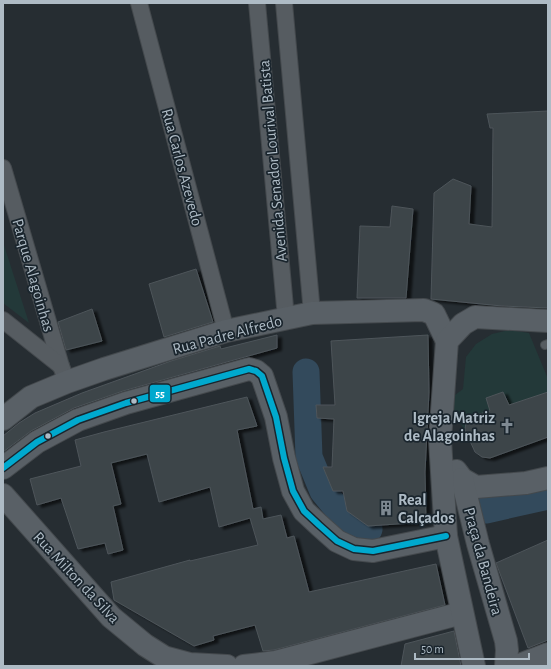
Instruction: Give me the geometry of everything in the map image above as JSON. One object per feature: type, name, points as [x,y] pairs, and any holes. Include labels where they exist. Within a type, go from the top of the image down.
[{"type":"street","name":"Rua Carlos Azevedo","points":[[139,3],[226,331]]},
{"type":"street","name":"Avenida Senador Lourival Batista","points":[[257,3],[286,318]]},
{"type":"street","name":"Avenida Senador Lourival Batista","points":[[284,3],[312,313]]},
{"type":"street","name":"Parque Alagoinhas","points":[[3,168],[64,374]]},
{"type":"street","name":"Rua Padre Alfredo","points":[[3,419],[64,374],[104,369],[226,331],[312,313],[424,310],[434,314],[447,341]]},
{"type":"street","points":[[447,341],[463,324],[475,317],[548,321]]},
{"type":"street","points":[[3,320],[64,374]]},
{"type":"street","name":"Praça da Bandeira","points":[[447,341],[440,440],[446,536],[474,666]]},
{"type":"street","points":[[3,468],[42,438],[78,420],[126,403],[249,369],[256,371],[262,376],[276,417],[284,458],[293,491],[304,511],[318,526],[337,541],[354,550],[373,551],[446,536]]},
{"type":"street","name":"Praça da Bandeira","points":[[440,440],[457,473],[462,479],[478,544],[506,641],[506,666]]},
{"type":"street","points":[[462,479],[476,487],[526,483],[548,478]]},
{"type":"street","name":"Rua Milton da Silva","points":[[3,495],[111,617],[145,645],[164,657],[190,664],[227,666]]},
{"type":"street","points":[[244,666],[276,662],[462,613]]},
{"type":"street","points":[[517,666],[548,654]]},
{"type":"green space","points":[[3,242],[29,323],[3,303]]},
{"type":"green space","points":[[509,330],[529,333],[548,379],[548,392],[509,405],[503,392],[486,398],[490,411],[471,418],[466,425],[465,430],[451,411],[450,401],[463,389],[466,357],[476,344],[492,334]]},
{"type":"building","points":[[548,111],[548,308],[502,306],[431,299],[434,193],[453,179],[471,186],[469,224],[492,227],[493,128],[490,128],[487,114]]},
{"type":"building","points":[[392,206],[413,209],[406,298],[357,298],[360,226],[390,227]]},
{"type":"building","points":[[196,269],[213,322],[164,337],[149,284]]},
{"type":"building","points":[[92,309],[102,341],[66,350],[58,322]]},
{"type":"building","points":[[277,335],[277,348],[123,391],[74,408],[31,431],[3,452],[3,436],[19,423],[35,413],[82,393],[171,361],[220,346],[221,349]]},
{"type":"building","points":[[428,335],[429,392],[425,472],[426,522],[368,526],[347,511],[343,491],[333,491],[323,467],[332,467],[334,419],[317,418],[316,405],[335,405],[331,341]]},
{"type":"building","name":"Igreja Matriz de Alagoinhas","points":[[503,392],[509,405],[548,392],[548,437],[490,458],[482,457],[475,452],[465,430],[466,422],[472,416],[490,411],[486,398]]},
{"type":"building","points":[[247,397],[257,426],[237,430],[253,509],[261,507],[263,519],[281,515],[287,538],[294,536],[309,592],[436,564],[445,605],[274,650],[263,651],[255,625],[213,636],[214,640],[194,646],[114,600],[111,582],[190,560],[258,545],[250,518],[219,527],[210,487],[159,502],[147,454],[111,463],[121,504],[113,506],[123,550],[108,554],[105,543],[78,549],[61,498],[37,505],[30,479],[81,466],[75,440]]},
{"type":"building","points":[[548,540],[548,640],[528,648],[496,563]]},
{"type":"building","points":[[454,631],[461,666],[401,666],[405,644]]},
{"type":"waterway","points":[[306,372],[309,457],[323,491],[345,518],[359,526],[369,529]]},
{"type":"waterway","points":[[486,510],[548,496]]},
{"type":"transit line","name":"55","points":[[3,468],[37,442],[78,420],[126,403],[249,369],[256,371],[262,376],[276,417],[284,458],[293,491],[304,511],[337,541],[354,549],[373,551],[446,536]]},
{"type":"place","name":"Igreja Matriz de Alagoinhas","points":[[507,426]]},
{"type":"place","name":"Real Calçados","points":[[386,508]]}]
